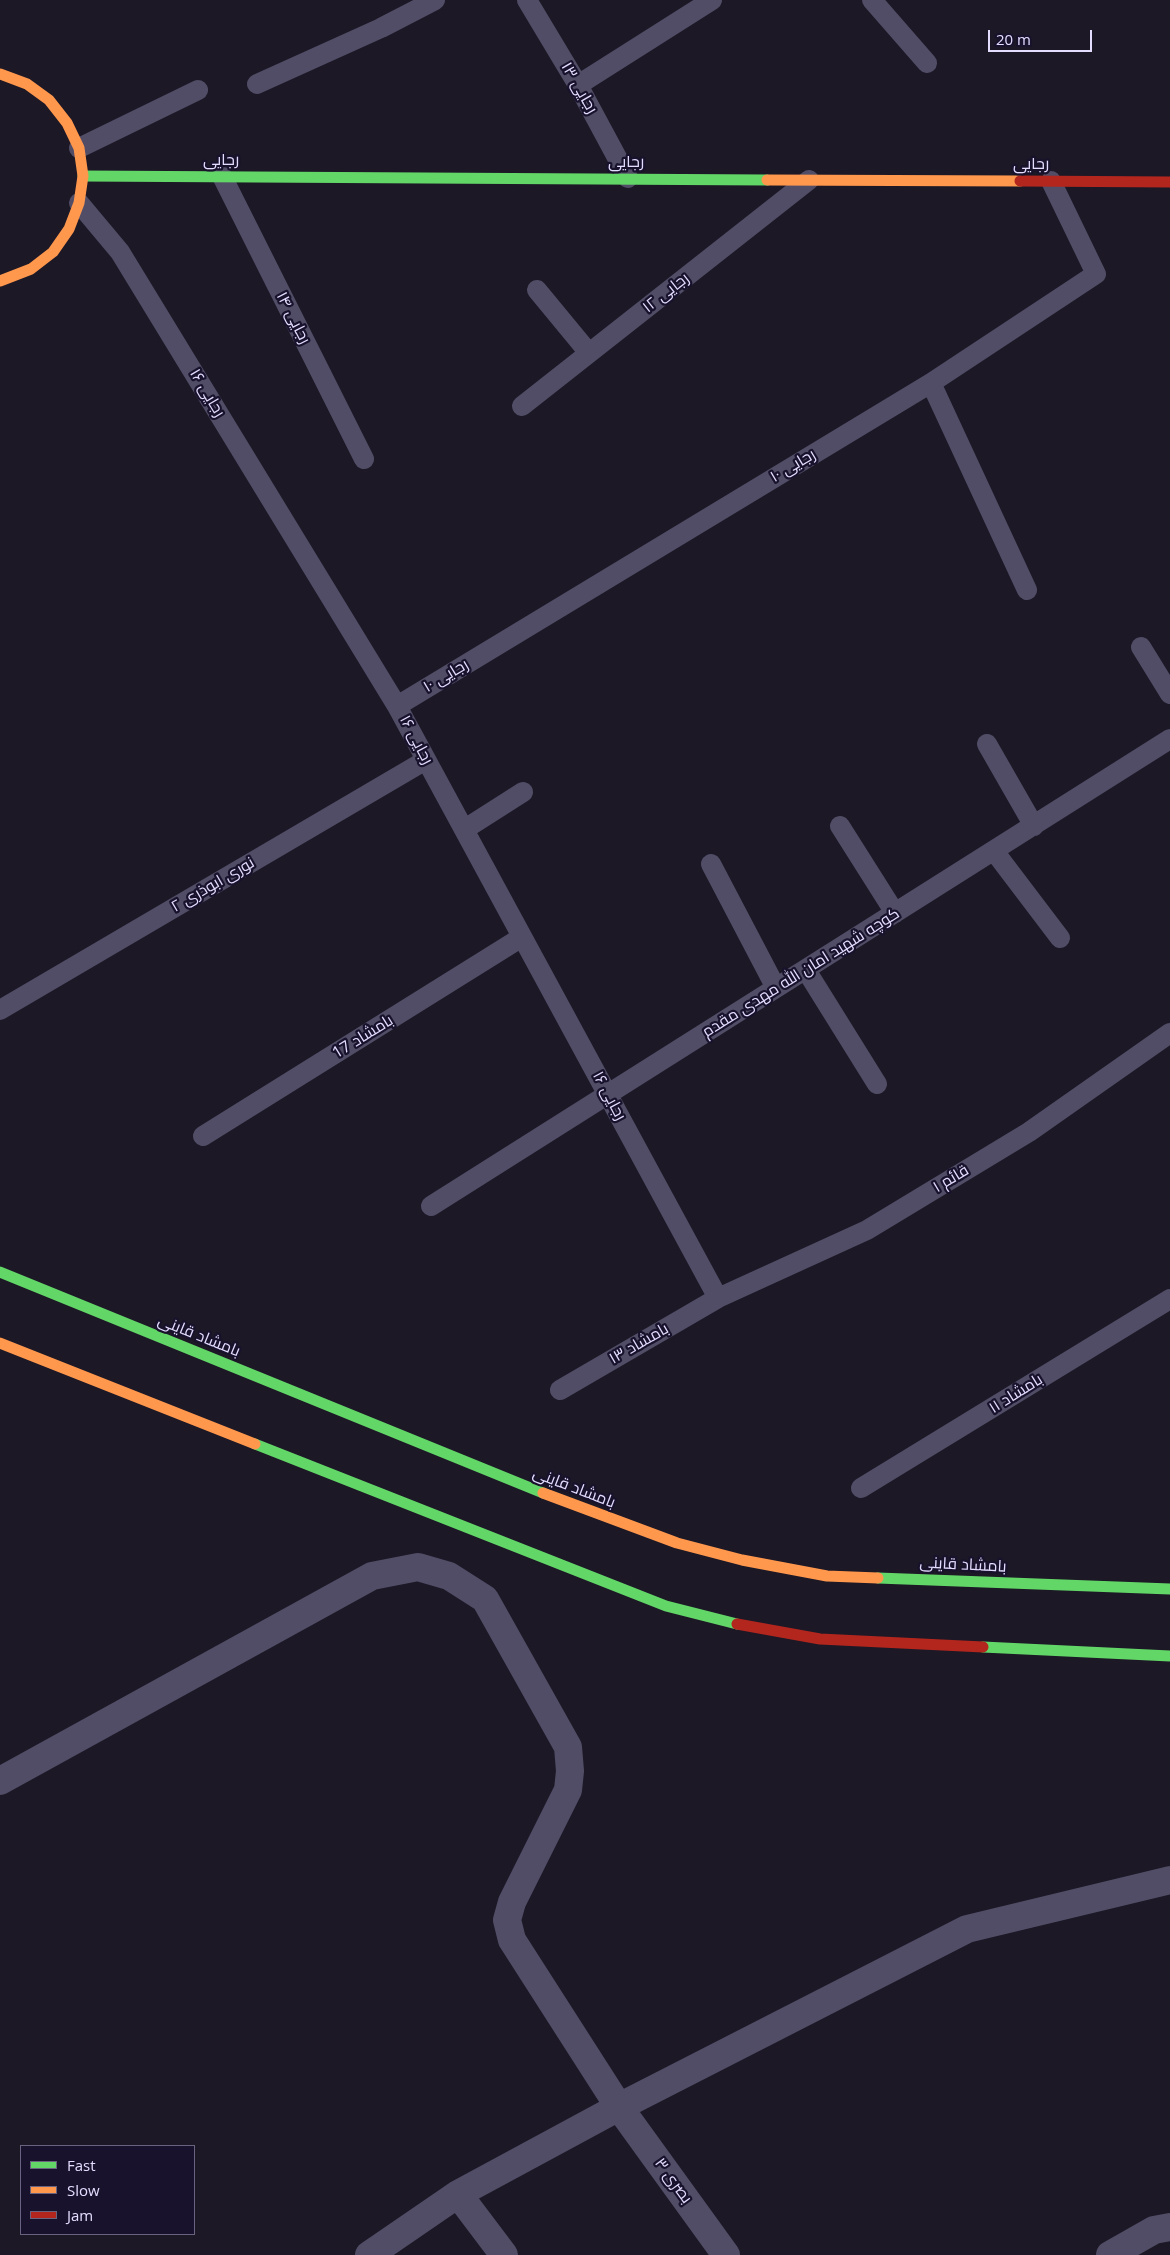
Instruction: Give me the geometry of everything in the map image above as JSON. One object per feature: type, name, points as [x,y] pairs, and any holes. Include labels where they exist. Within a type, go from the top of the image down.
[{"type":"main road","points":[[0,74],[27,84],[50,100],[67,123],[78,148],[82,176],[79,203],[70,229],[53,252],[31,269],[0,281]]},
{"type":"main road","name":"رجایی","points":[[82,176],[1170,182]]},
{"type":"main road","name":"بامشاد قاینی","points":[[0,1272],[513,1481],[677,1543],[742,1560],[827,1576],[1151,1590],[1170,1589]]},
{"type":"main road","points":[[0,1343],[666,1606],[734,1623],[820,1639],[1170,1656]]},
{"type":"street","name":"بصری ۳","points":[[0,1781],[372,1576],[418,1567],[449,1576],[486,1599],[568,1747],[570,1771],[568,1790],[512,1902],[508,1920],[512,1940],[620,2107],[726,2255]]},
{"type":"street","points":[[369,2255],[458,2194],[620,2107],[966,1929],[1170,1880]]},
{"type":"street","points":[[458,2194],[504,2255]]},
{"type":"street","points":[[1110,2255],[1154,2230],[1170,2227]]},
{"type":"lane","points":[[257,84],[381,28],[435,0]]},
{"type":"lane","name":"رجایی ۱۳","points":[[527,0],[578,85],[628,178]]},
{"type":"lane","points":[[578,85],[712,0]]},
{"type":"lane","points":[[872,0],[927,63]]},
{"type":"lane","points":[[78,148],[198,90]]},
{"type":"lane","name":"رجایی ۱۴","points":[[222,176],[364,459]]},
{"type":"lane","name":"رجایی ۱۲","points":[[522,406],[809,180]]},
{"type":"lane","name":"رجایی ۱۰","points":[[397,706],[931,383],[1096,274],[1051,181]]},
{"type":"lane","name":"رجایی ۱۶","points":[[79,203],[120,252],[397,706],[718,1298]]},
{"type":"lane","points":[[537,290],[589,353]]},
{"type":"lane","points":[[931,383],[1027,590]]},
{"type":"lane","points":[[1141,647],[1170,694]]},
{"type":"lane","name":"کوچه شهید امان الله مهدی مقدم","points":[[431,1206],[1170,739]]},
{"type":"lane","points":[[988,744],[1034,826]]},
{"type":"lane","name":"نوری ابوذری ۲","points":[[0,1010],[426,760]]},
{"type":"lane","points":[[464,830],[523,792]]},
{"type":"lane","points":[[840,826],[895,914]]},
{"type":"lane","points":[[994,851],[1060,938]]},
{"type":"lane","points":[[711,864],[776,988]]},
{"type":"lane","name":"بامشاد 17","points":[[203,1136],[522,937]]},
{"type":"lane","points":[[806,970],[878,1084]]},
{"type":"lane","name":"قائم ۱","points":[[718,1298],[867,1230],[1029,1132],[1170,1033]]},
{"type":"lane","name":"بامشاد ۱۳","points":[[560,1390],[718,1298]]},
{"type":"lane","name":"بامشاد ۱۱","points":[[861,1488],[1170,1299]]},
{"type":"traffic: fast","points":[[83,176],[767,180]]},
{"type":"traffic: fast","points":[[0,1272],[543,1493]]},
{"type":"traffic: fast","points":[[255,1444],[666,1606],[737,1624]]},
{"type":"traffic: fast","points":[[878,1578],[1170,1589]]},
{"type":"traffic: fast","points":[[983,1647],[1170,1656]]},
{"type":"traffic: slow","points":[[0,74],[27,84],[49,100],[67,123],[79,148],[83,176],[79,203],[69,229],[53,252],[31,269],[0,281]]},
{"type":"traffic: slow","points":[[767,180],[1020,181]]},
{"type":"traffic: slow","points":[[0,1343],[255,1444]]},
{"type":"traffic: slow","points":[[543,1493],[677,1543],[742,1560],[827,1576],[878,1578]]},
{"type":"traffic: jam","points":[[1020,181],[1170,182]]},
{"type":"traffic: jam","points":[[737,1624],[820,1639],[983,1647]]}]
